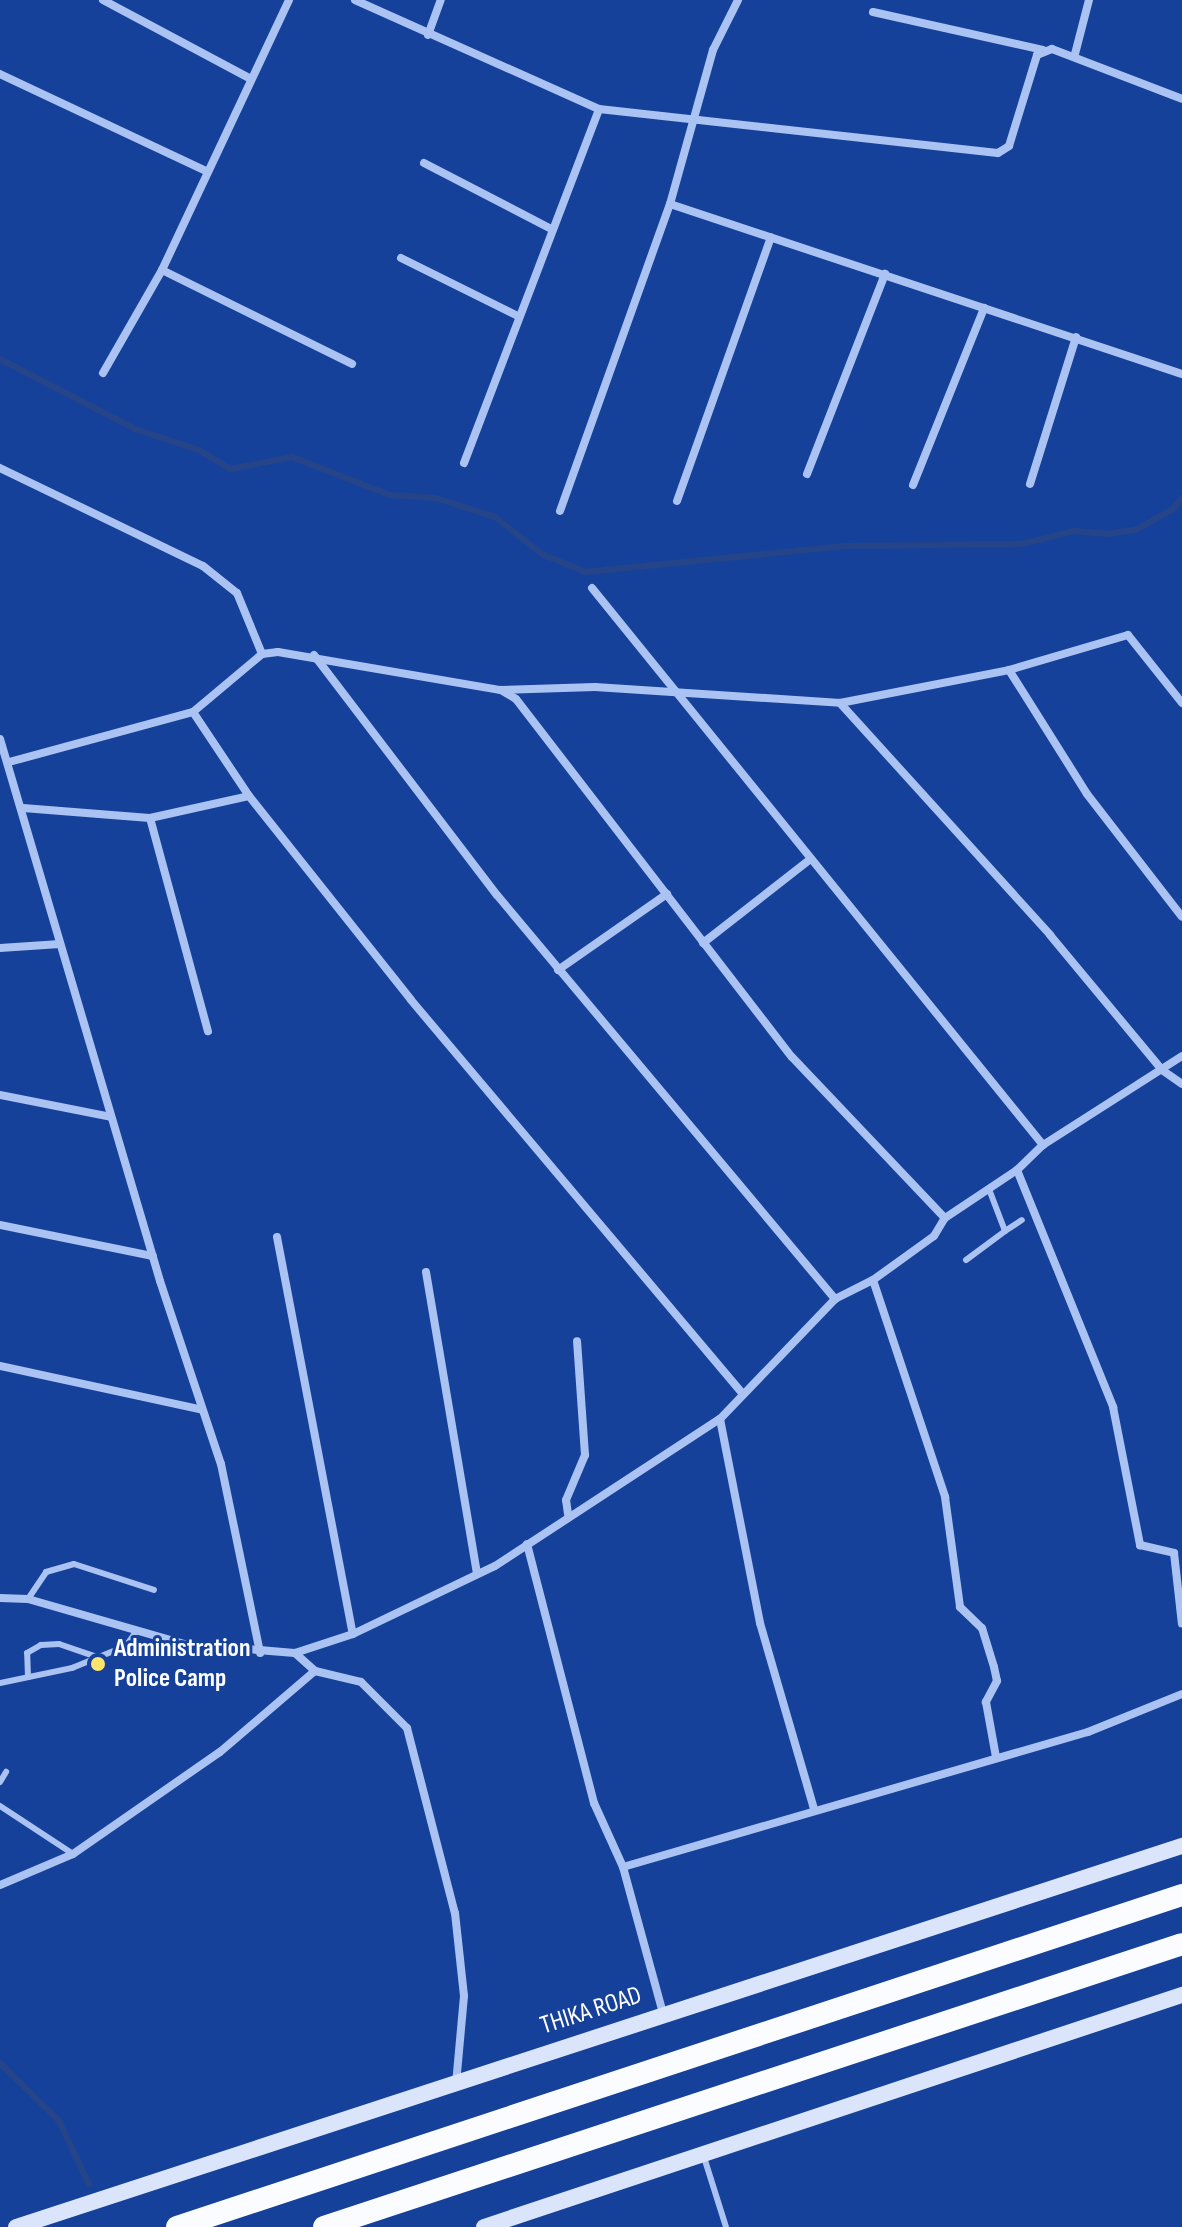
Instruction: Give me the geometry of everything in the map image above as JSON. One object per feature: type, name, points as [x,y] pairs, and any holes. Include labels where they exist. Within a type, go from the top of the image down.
[{"type":"highway","points":[[177,2227],[1182,1895]]},
{"type":"highway","points":[[324,2227],[1182,1944]]},
{"type":"main road","name":"THIKA ROAD","points":[[16,2227],[1182,1846]]},
{"type":"main road","points":[[484,2227],[1182,1995]]},
{"type":"street","points":[[103,0],[251,79]]},
{"type":"street","points":[[103,373],[162,270],[289,0]]},
{"type":"street","points":[[355,0],[599,109],[1004,152],[1037,55],[1043,50]]},
{"type":"street","points":[[428,35],[441,0]]},
{"type":"street","points":[[560,511],[670,204],[713,50],[738,0]]},
{"type":"street","points":[[1075,54],[1089,0]]},
{"type":"street","points":[[873,12],[1043,50],[1075,54],[1182,99]]},
{"type":"street","points":[[0,74],[206,171]]},
{"type":"street","points":[[464,463],[599,109]]},
{"type":"street","points":[[424,163],[553,230]]},
{"type":"street","points":[[670,204],[1182,374]]},
{"type":"street","points":[[677,501],[771,237]]},
{"type":"street","points":[[401,258],[518,316]]},
{"type":"street","points":[[162,270],[352,364]]},
{"type":"street","points":[[807,474],[885,274]]},
{"type":"street","points":[[913,485],[984,308]]},
{"type":"street","points":[[1030,484],[1076,337]]},
{"type":"street","points":[[0,468],[203,566],[237,593],[262,654]]},
{"type":"street","points":[[592,588],[680,691],[808,861],[1043,1145]]},
{"type":"street","points":[[9,762],[193,712],[262,654],[314,655],[501,690],[680,691],[840,703],[1009,670],[1128,635],[1182,703]]},
{"type":"street","points":[[314,655],[558,970],[835,1299]]},
{"type":"street","points":[[1009,670],[1087,794],[1182,917]]},
{"type":"street","points":[[501,690],[516,699],[792,1057],[945,1218]]},
{"type":"street","points":[[840,703],[1050,935],[1162,1070],[1182,1084]]},
{"type":"street","points":[[193,712],[249,796],[411,1000],[742,1393]]},
{"type":"street","points":[[0,739],[23,808],[60,944],[199,1409],[221,1464],[260,1653]]},
{"type":"street","points":[[23,808],[150,818],[249,796]]},
{"type":"street","points":[[150,818],[208,1031]]},
{"type":"street","points":[[703,943],[808,861]]},
{"type":"street","points":[[558,970],[667,894]]},
{"type":"street","points":[[0,948],[60,944]]},
{"type":"street","points":[[0,1598],[28,1599],[184,1644],[260,1653],[295,1653],[353,1634],[477,1573],[527,1544],[568,1514],[720,1419],[835,1299],[873,1280],[934,1236],[945,1218],[1017,1170],[1043,1145],[1182,1056]]},
{"type":"street","points":[[0,1095],[111,1117]]},
{"type":"street","points":[[1017,1170],[1113,1407],[1140,1545],[1174,1553],[1182,1624]]},
{"type":"street","points":[[0,1225],[153,1256]]},
{"type":"street","points":[[277,1237],[353,1634]]},
{"type":"street","points":[[426,1272],[477,1573]]},
{"type":"street","points":[[873,1280],[945,1497],[960,1607],[982,1628],[994,1667],[997,1681],[986,1702],[996,1757]]},
{"type":"street","points":[[568,1514],[566,1500],[585,1455],[577,1341]]},
{"type":"street","points":[[0,1366],[199,1409]]},
{"type":"street","points":[[720,1419],[760,1623],[814,1809]]},
{"type":"street","points":[[527,1544],[594,1803],[623,1867],[664,2017]]},
{"type":"street","points":[[295,1653],[315,1671],[361,1682],[407,1728],[455,1913],[464,1996],[456,2085]]},
{"type":"street","points":[[0,1885],[73,1854],[220,1752],[315,1671]]},
{"type":"street","points":[[623,1867],[814,1809],[934,1780],[996,1757],[1088,1732],[1182,1694]]},
{"type":"lane","points":[[989,1189],[1005,1231]]},
{"type":"lane","points":[[966,1260],[1022,1220]]},
{"type":"lane","points":[[28,1599],[46,1572],[74,1564],[154,1590]]},
{"type":"lane","points":[[0,1683],[126,1646],[137,1630]]},
{"type":"lane","points":[[28,1677],[27,1653],[41,1645],[59,1644],[96,1657]]},
{"type":"lane","points":[[0,1782],[6,1772]]},
{"type":"lane","points":[[0,1806],[73,1854]]},
{"type":"lane","points":[[703,2154],[726,2227]]},
{"type":"waterway","points":[[0,359],[135,429],[199,450],[231,469],[292,457],[390,495],[436,498],[495,517],[542,554],[585,572],[847,546],[1022,544],[1074,531],[1106,534],[1136,530],[1173,509],[1182,498]]},
{"type":"waterway","points":[[0,2063],[59,2121],[89,2184]]},
{"type":"place","name":"Administration Police Camp","points":[[98,1664]]}]
